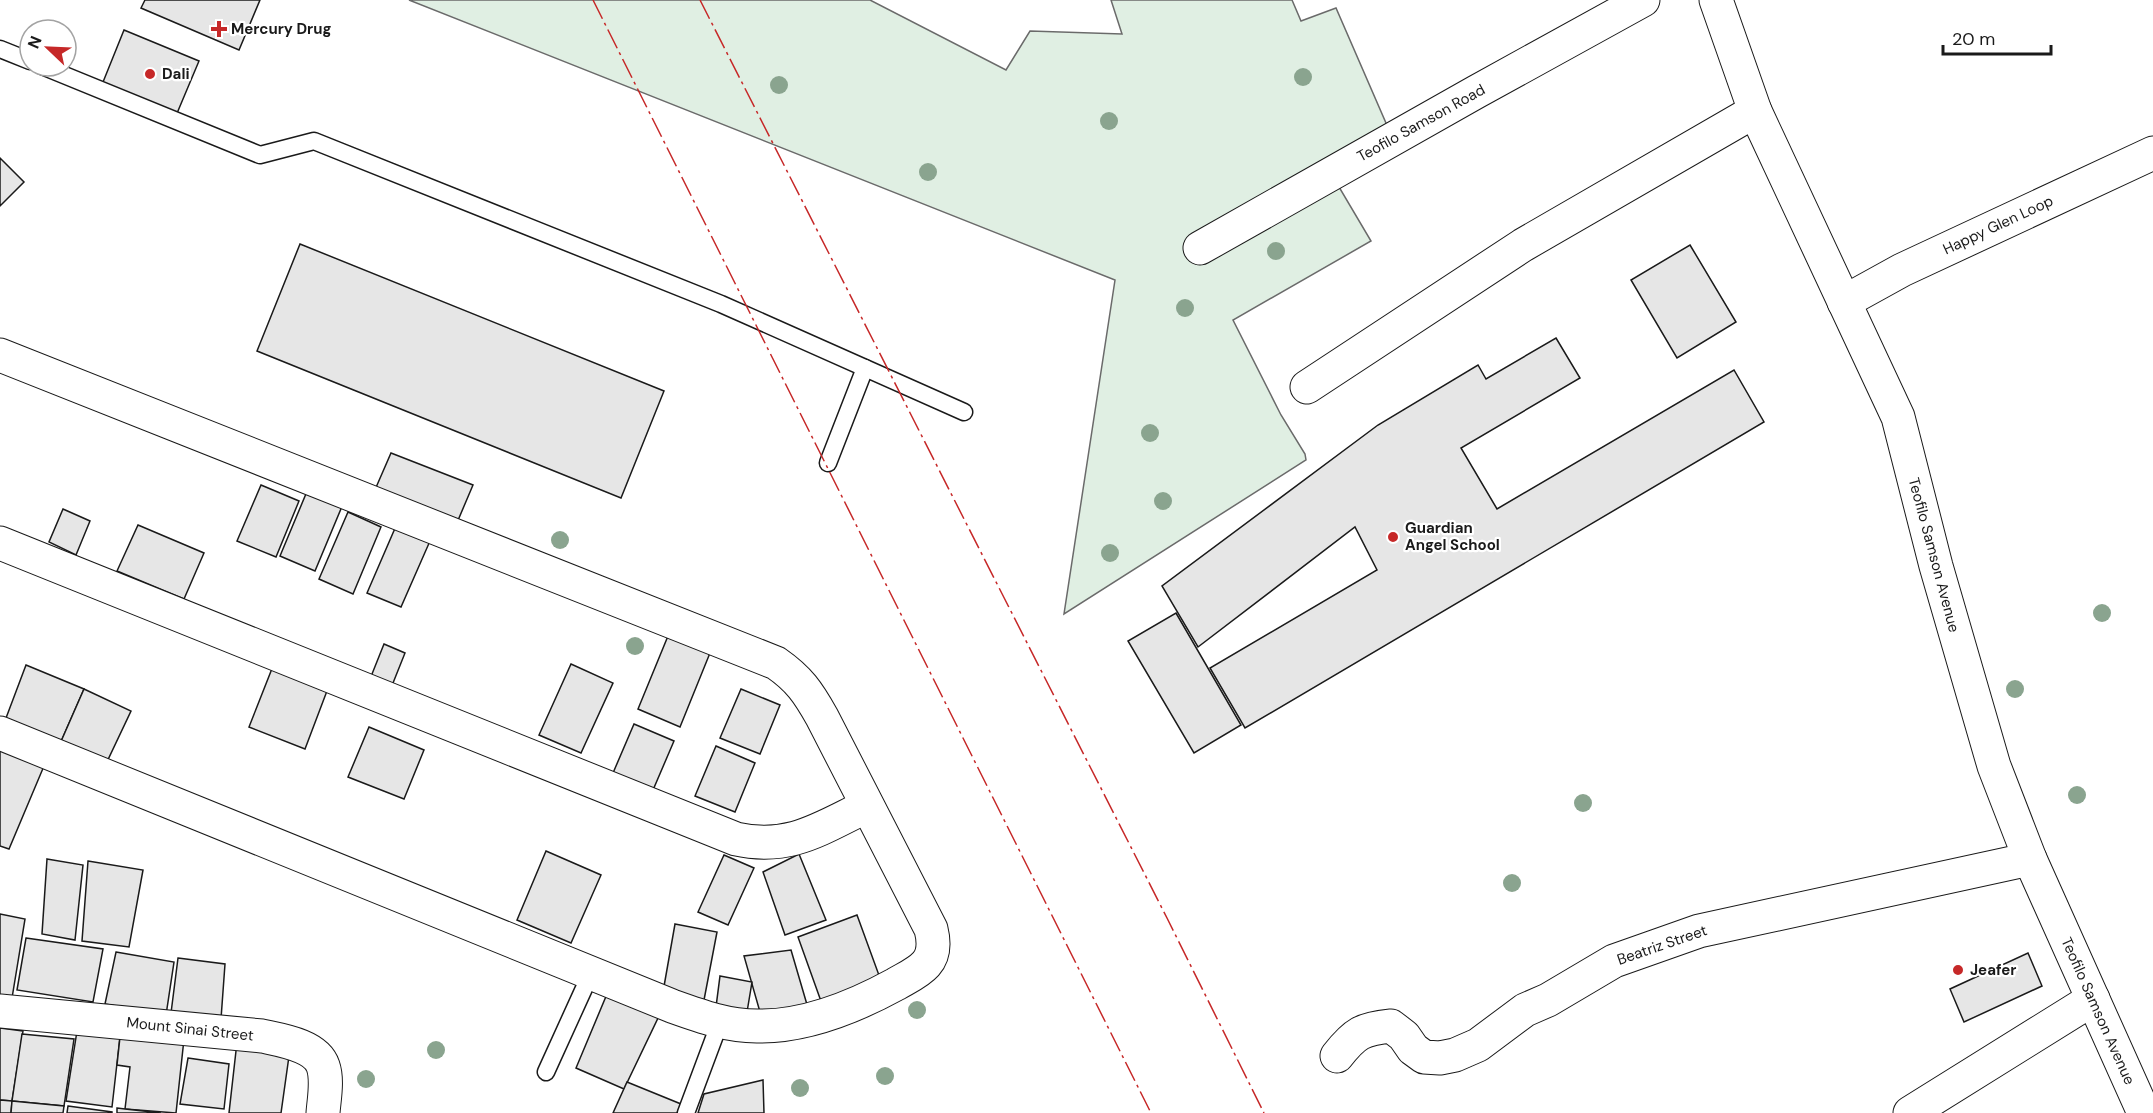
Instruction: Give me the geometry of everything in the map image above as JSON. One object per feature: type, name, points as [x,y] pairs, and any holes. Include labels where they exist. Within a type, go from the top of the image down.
[{"type":"street","name":"Teofilo Samson Road","points":[[1200,248],[1643,0]]},
{"type":"street","name":"Teofilo Samson Avenue","points":[[1716,0],[1755,111],[1898,417],[1967,679],[1994,766],[2030,859],[2144,1113]]},
{"type":"street","points":[[1307,387],[1523,245],[1755,111]]},
{"type":"street","name":"Happy Glen Loop","points":[[1844,302],[1902,270],[2153,153]]},
{"type":"street","points":[[0,355],[776,663],[794,676],[808,692],[931,929],[934,941],[932,953],[927,963],[915,973],[876,995],[829,1014],[789,1024],[756,1027],[720,1022],[672,1006],[0,734]]},
{"type":"street","points":[[0,543],[736,839],[756,843],[779,843],[797,839],[867,806]]},
{"type":"street","name":"Beatriz Street","points":[[1337,1056],[1351,1038],[1363,1030],[1390,1026],[1404,1036],[1413,1049],[1424,1057],[1440,1058],[1455,1055],[1478,1045],[1525,1010],[1548,1000],[1614,961],[1689,935],[2030,859]]},
{"type":"street","points":[[1910,1113],[2092,999]]},
{"type":"street","name":"Mount Sinai Street","points":[[0,1011],[262,1036],[294,1042],[312,1053],[323,1065],[325,1082],[323,1113]]},
{"type":"lane","points":[[0,49],[18,56]]},
{"type":"lane","points":[[71,78],[260,155],[314,141],[722,304],[964,412]]},
{"type":"lane","points":[[828,463],[865,368]]},
{"type":"lane","points":[[546,1072],[591,973]]},
{"type":"lane","points":[[686,1113],[720,1022]]},
{"type":"green space","points":[[409,0],[870,0],[1006,70],[1030,31],[1122,34],[1111,0],[1292,0],[1301,21],[1336,8],[1389,130],[1326,165],[1371,241],[1233,320],[1281,415],[1305,454],[1306,460],[1064,614],[1115,280]]},
{"type":"building","name":"Mercury Drug","points":[[145,0],[260,0],[239,50],[141,8]]},
{"type":"building","name":"Dali","points":[[124,30],[199,61],[175,118],[101,87]]},
{"type":"building","points":[[0,158],[24,182],[0,206]]},
{"type":"building","points":[[300,244],[664,391],[621,498],[257,351]]},
{"type":"building","points":[[1690,245],[1736,322],[1677,358],[1631,280]]},
{"type":"building","points":[[1556,338],[1580,378],[1461,448],[1497,509],[1734,370],[1764,422],[1245,728],[1210,668],[1377,570],[1355,527],[1198,647],[1162,586],[1378,425],[1478,365],[1486,379]]},
{"type":"building","points":[[391,453],[473,485],[456,525],[374,492]]},
{"type":"building","points":[[261,485],[299,501],[276,557],[237,541]]},
{"type":"building","points":[[308,489],[343,504],[315,571],[280,556]]},
{"type":"building","points":[[63,509],[90,521],[76,555],[49,542]]},
{"type":"building","points":[[348,512],[381,527],[353,594],[319,579]]},
{"type":"building","points":[[138,525],[204,553],[184,599],[117,571]]},
{"type":"building","points":[[396,526],[430,541],[401,607],[367,593]]},
{"type":"building","points":[[1176,613],[1241,725],[1194,753],[1128,641]]},
{"type":"building","points":[[668,636],[710,653],[680,727],[638,709]]},
{"type":"building","points":[[384,644],[405,653],[391,688],[370,679]]},
{"type":"building","points":[[275,661],[330,683],[305,749],[249,727]]},
{"type":"building","points":[[571,664],[613,683],[581,753],[539,735]]},
{"type":"building","points":[[26,665],[84,689],[59,746],[3,726]]},
{"type":"building","points":[[84,689],[131,711],[105,766],[59,746]]},
{"type":"building","points":[[741,689],[780,705],[760,754],[720,738]]},
{"type":"building","points":[[634,724],[674,741],[653,790],[613,773]]},
{"type":"building","points":[[369,727],[424,750],[404,799],[348,777]]},
{"type":"building","points":[[716,746],[755,763],[735,812],[695,796]]},
{"type":"building","points":[[0,748],[44,766],[9,849],[0,846]]},
{"type":"building","points":[[546,851],[601,875],[571,943],[517,920]]},
{"type":"building","points":[[799,854],[826,920],[785,935],[763,872]]},
{"type":"building","points":[[724,855],[754,868],[728,925],[698,912]]},
{"type":"building","points":[[47,859],[83,865],[75,940],[42,934]]},
{"type":"building","points":[[88,861],[143,870],[129,947],[82,941]]},
{"type":"building","points":[[0,914],[25,919],[12,998],[0,997]]},
{"type":"building","points":[[857,915],[880,978],[822,1004],[798,937]]},
{"type":"building","points":[[675,924],[717,932],[704,1000],[663,992]]},
{"type":"building","points":[[26,938],[103,949],[93,1002],[17,990]]},
{"type":"building","points":[[791,950],[808,1008],[762,1019],[744,956]]},
{"type":"building","points":[[116,952],[174,962],[166,1015],[105,1004]]},
{"type":"building","points":[[2028,953],[2042,986],[1964,1022],[1950,989]]},
{"type":"building","points":[[178,958],[225,964],[221,1019],[171,1013]]},
{"type":"building","points":[[720,976],[752,982],[747,1012],[716,1007]]},
{"type":"building","points":[[607,994],[659,1016],[624,1089],[576,1068]]},
{"type":"building","points":[[0,1028],[23,1031],[12,1101],[0,1100]]},
{"type":"building","points":[[77,1031],[120,1037],[112,1107],[66,1101]]},
{"type":"building","points":[[22,1034],[74,1039],[64,1106],[12,1101]]},
{"type":"building","points":[[120,1037],[184,1039],[176,1113],[125,1109],[130,1067],[117,1065]]},
{"type":"building","points":[[237,1042],[290,1049],[281,1113],[229,1113]]},
{"type":"building","points":[[188,1058],[229,1064],[224,1109],[180,1104]]},
{"type":"building","points":[[763,1080],[764,1113],[698,1113],[704,1094]]},
{"type":"building","points":[[627,1082],[681,1104],[677,1113],[613,1113]]},
{"type":"building","points":[[0,1100],[12,1101],[11,1113],[0,1113]]},
{"type":"building","points":[[12,1101],[64,1106],[63,1113],[11,1113]]},
{"type":"building","points":[[68,1106],[112,1112],[112,1113],[67,1113]]},
{"type":"building","points":[[117,1108],[125,1109],[161,1113],[117,1113]]},
{"type":"power","points":[[593,0],[1151,1113]]},
{"type":"power","points":[[700,0],[1264,1113]]},
{"type":"place","name":"Mercury Drug","points":[[219,29]]},
{"type":"place","name":"Dali","points":[[150,74]]},
{"type":"place","name":"Guardian Angel School","points":[[1393,537]]},
{"type":"place","name":"Jeafer","points":[[1958,970]]}]
